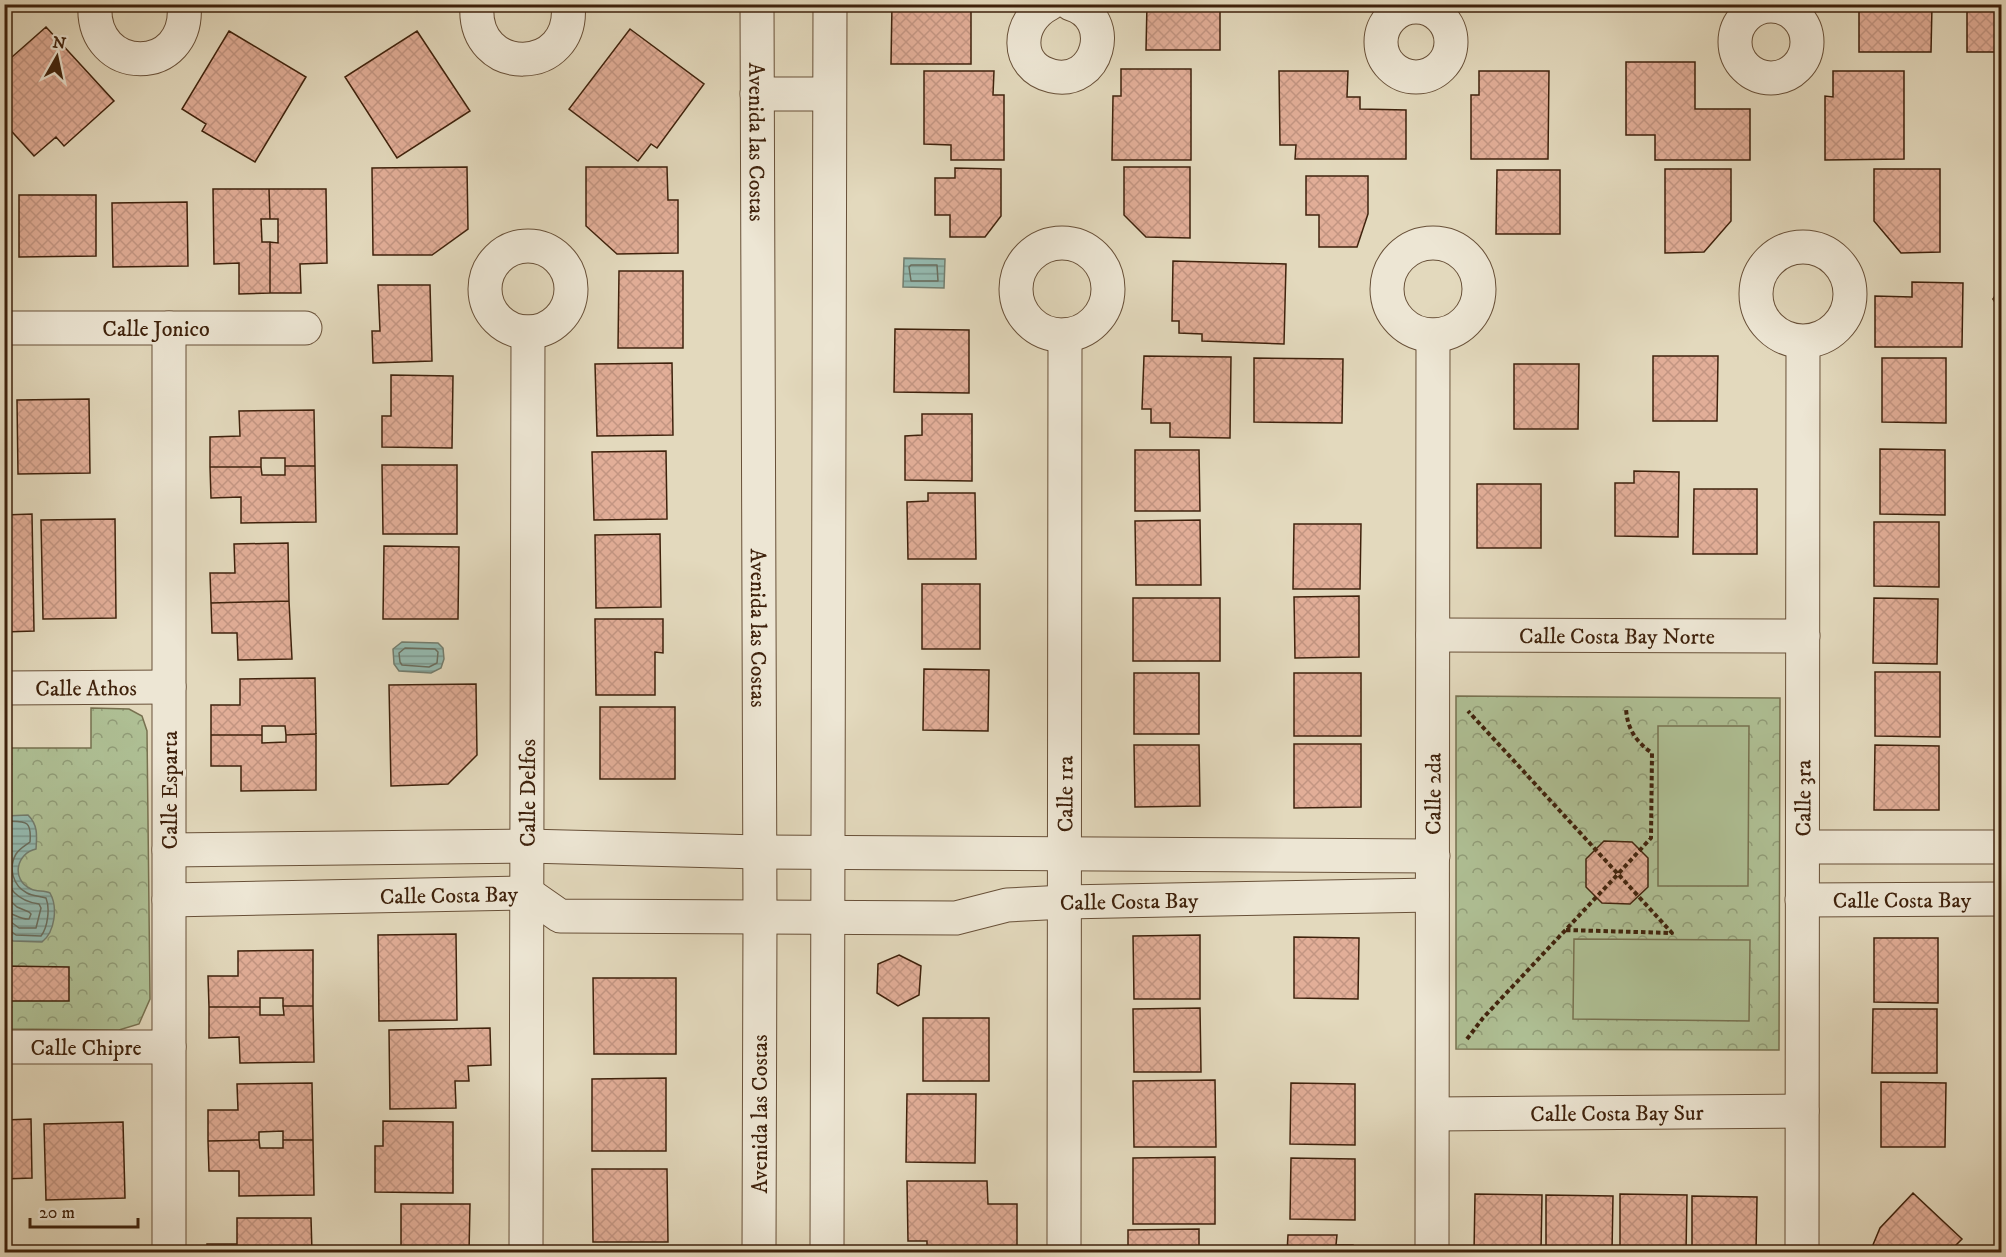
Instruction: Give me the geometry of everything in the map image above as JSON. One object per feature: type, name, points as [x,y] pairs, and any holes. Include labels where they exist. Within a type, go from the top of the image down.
[{"type":"street","points":[[95,4],[95,21],[104,42],[109,48],[123,56],[138,60],[152,58],[165,52],[175,42],[183,30],[184,4]]},
{"type":"street","points":[[477,4],[476,18],[479,33],[500,55],[515,60],[530,59],[545,54],[557,45],[566,32],[569,17],[568,4]]},
{"type":"street","name":"Avenida las Costas","points":[[757,4],[759,1252]]},
{"type":"street","points":[[827,1252],[830,4]]},
{"type":"street","points":[[1049,4],[1034,14],[1025,29],[1023,42],[1026,54],[1041,72],[1065,77],[1077,74],[1087,66],[1094,57],[1098,44],[1097,32],[1092,21],[1084,12],[1071,4]]},
{"type":"street","points":[[757,94],[829,94]]},
{"type":"street","name":"Calle Jonico","points":[[4,328],[305,328]]},
{"type":"street","name":"Calle Esparta","points":[[169,328],[169,1252]]},
{"type":"street","name":"Calle Delfos","points":[[526,1252],[528,332]]},
{"type":"street","name":"Calle 1ra","points":[[1064,1252],[1065,335]]},
{"type":"street","name":"Calle 2da","points":[[1432,1252],[1433,335]]},
{"type":"street","name":"Calle 3ra","points":[[1802,1252],[1803,342]]},
{"type":"street","name":"Calle Costa Bay Norte","points":[[1433,635],[1803,636]]},
{"type":"street","name":"Calle Athos","points":[[4,688],[169,687]]},
{"type":"street","points":[[169,850],[527,846],[759,852]]},
{"type":"street","points":[[1803,847],[2001,847]]},
{"type":"street","name":"Calle Costa Bay","points":[[759,852],[1433,856]]},
{"type":"street","name":"Calle Costa Bay","points":[[169,900],[527,893],[560,916],[956,918],[1007,905],[1065,902],[1432,895]]},
{"type":"street","name":"Calle Costa Bay","points":[[1803,900],[2001,899]]},
{"type":"street","name":"Calle Chipre","points":[[4,1047],[169,1047]]},
{"type":"street","name":"Calle Costa Bay Sur","points":[[1432,1114],[1802,1111]]},
{"type":"path","points":[[1466,708],[1672,933],[1565,930]]},
{"type":"path","points":[[1467,1040],[1483,1018],[1651,838],[1652,753],[1641,746],[1630,731],[1626,708]]},
{"type":"green space","points":[[1456,696],[1780,698],[1779,1050],[1456,1049]]},
{"type":"green space","points":[[91,708],[129,709],[142,716],[147,731],[150,999],[139,1024],[119,1030],[5,1029],[5,748],[91,748]]},
{"type":"green space","points":[[1658,726],[1749,726],[1748,886],[1658,886]]},
{"type":"green space","points":[[1574,939],[1750,940],[1749,1021],[1573,1019]]},
{"type":"water","points":[[904,258],[945,259],[944,288],[903,287]]},
{"type":"water","points":[[402,642],[438,643],[443,648],[444,659],[441,668],[431,673],[399,671],[394,664],[393,649]]},
{"type":"water","points":[[28,815],[35,826],[36,849],[24,856],[18,867],[18,873],[24,885],[33,890],[50,893],[54,905],[54,919],[50,932],[42,942],[13,941],[6,934],[5,816]]},
{"type":"building","points":[[892,4],[971,4],[971,64],[891,64]]},
{"type":"building","points":[[1147,4],[1220,4],[1220,50],[1146,50]]},
{"type":"building","points":[[1859,4],[1932,6],[1931,52],[1859,52]]},
{"type":"building","points":[[2002,4],[2002,52],[1967,52],[1967,6]]},
{"type":"building","points":[[46,27],[114,101],[64,146],[56,137],[34,156],[4,123],[4,64]]},
{"type":"building","points":[[630,29],[704,84],[657,148],[651,144],[638,161],[569,109]]},
{"type":"building","points":[[229,31],[306,77],[255,162],[202,131],[206,124],[182,109]]},
{"type":"building","points":[[417,31],[470,111],[397,158],[345,77]]},
{"type":"building","points":[[1626,62],[1695,62],[1695,109],[1750,109],[1750,160],[1655,160],[1655,135],[1626,135]]},
{"type":"building","points":[[1121,69],[1191,69],[1191,160],[1112,160],[1113,96],[1121,96]]},
{"type":"building","points":[[924,71],[994,71],[993,95],[1004,95],[1004,160],[951,160],[951,145],[924,144]]},
{"type":"building","points":[[1279,71],[1348,71],[1347,97],[1360,97],[1360,109],[1406,110],[1406,159],[1295,159],[1296,145],[1280,145]]},
{"type":"building","points":[[1479,71],[1549,71],[1548,159],[1471,159],[1471,95],[1479,95]]},
{"type":"building","points":[[1833,71],[1904,71],[1904,159],[1825,160],[1825,96],[1833,97]]},
{"type":"building","points":[[2000,71],[2002,71],[2002,145],[2000,145]]},
{"type":"building","points":[[467,167],[468,229],[432,255],[373,255],[372,168]]},
{"type":"building","points":[[586,167],[667,167],[668,200],[678,200],[678,253],[617,254],[586,226]]},
{"type":"building","points":[[1124,167],[1190,167],[1190,238],[1146,237],[1124,215]]},
{"type":"building","points":[[955,168],[1001,169],[1001,216],[985,237],[950,237],[950,215],[935,215],[935,178],[955,178]]},
{"type":"building","points":[[1665,169],[1731,169],[1731,221],[1704,252],[1665,253]]},
{"type":"building","points":[[1874,169],[1940,169],[1940,252],[1901,253],[1874,221]]},
{"type":"building","points":[[1497,170],[1560,170],[1560,234],[1496,234]]},
{"type":"building","points":[[1306,176],[1368,176],[1368,214],[1357,247],[1319,247],[1319,215],[1306,215]]},
{"type":"building","points":[[213,189],[269,189],[270,219],[261,219],[262,242],[270,242],[270,293],[239,294],[239,263],[214,264]]},
{"type":"building","points":[[269,189],[326,189],[327,263],[300,264],[301,293],[270,293],[270,242],[278,243],[278,219],[270,219]]},
{"type":"building","points":[[19,195],[96,195],[96,256],[19,257]]},
{"type":"building","points":[[187,202],[188,266],[113,267],[112,203]]},
{"type":"building","points":[[1173,261],[1286,264],[1284,344],[1202,341],[1202,334],[1179,333],[1179,321],[1172,321]]},
{"type":"building","points":[[619,271],[683,271],[683,348],[618,348]]},
{"type":"building","points":[[1912,282],[1963,283],[1962,347],[1875,347],[1875,296],[1912,297]]},
{"type":"building","points":[[378,285],[430,285],[432,361],[373,363],[372,331],[380,331]]},
{"type":"building","points":[[2002,285],[2002,314],[1993,299]]},
{"type":"building","points":[[895,329],[969,330],[969,393],[894,392]]},
{"type":"building","points":[[1144,356],[1231,357],[1230,438],[1170,437],[1170,423],[1151,423],[1151,409],[1142,409]]},
{"type":"building","points":[[1653,356],[1718,356],[1717,421],[1653,421]]},
{"type":"building","points":[[1254,358],[1343,359],[1342,423],[1254,422]]},
{"type":"building","points":[[1882,358],[1946,358],[1946,423],[1882,422]]},
{"type":"building","points":[[672,363],[673,435],[597,436],[595,364]]},
{"type":"building","points":[[1514,364],[1579,364],[1578,429],[1514,429]]},
{"type":"building","points":[[391,375],[453,376],[452,448],[382,447],[382,416],[391,416]]},
{"type":"building","points":[[89,399],[90,473],[18,474],[17,400]]},
{"type":"building","points":[[314,410],[315,466],[285,466],[285,458],[261,458],[261,467],[210,467],[210,437],[240,436],[239,411]]},
{"type":"building","points":[[922,414],[972,414],[972,481],[905,480],[905,436],[922,435]]},
{"type":"building","points":[[1880,449],[1945,450],[1945,515],[1880,514]]},
{"type":"building","points":[[1135,450],[1199,450],[1200,511],[1135,511]]},
{"type":"building","points":[[666,451],[667,519],[594,520],[592,452]]},
{"type":"building","points":[[382,465],[457,465],[457,534],[383,534]]},
{"type":"building","points":[[285,466],[315,466],[316,522],[241,523],[241,497],[211,498],[210,467],[261,467],[262,475],[285,475]]},
{"type":"building","points":[[1634,471],[1679,472],[1678,537],[1615,536],[1615,483],[1634,483]]},
{"type":"building","points":[[1477,484],[1541,484],[1541,548],[1477,548]]},
{"type":"building","points":[[1694,489],[1757,489],[1757,554],[1693,554]]},
{"type":"building","points":[[928,493],[975,493],[976,559],[908,559],[907,502],[928,501]]},
{"type":"building","points":[[32,514],[34,631],[4,632],[4,515]]},
{"type":"building","points":[[115,519],[116,618],[43,619],[41,520]]},
{"type":"building","points":[[1200,520],[1201,585],[1136,585],[1135,521]]},
{"type":"building","points":[[1874,522],[1939,522],[1939,587],[1874,586]]},
{"type":"building","points":[[1294,524],[1361,524],[1360,589],[1293,589]]},
{"type":"building","points":[[660,534],[661,607],[596,608],[595,535]]},
{"type":"building","points":[[288,543],[289,601],[211,603],[210,573],[235,573],[234,544]]},
{"type":"building","points":[[384,546],[459,547],[458,619],[383,619]]},
{"type":"building","points":[[922,584],[980,584],[980,649],[922,649]]},
{"type":"building","points":[[1359,596],[1359,657],[1295,658],[1294,597]]},
{"type":"building","points":[[1133,598],[1220,598],[1220,661],[1133,661]]},
{"type":"building","points":[[1874,598],[1938,599],[1937,664],[1873,663]]},
{"type":"building","points":[[289,601],[292,659],[238,660],[237,633],[212,633],[211,603]]},
{"type":"building","points":[[595,619],[663,619],[663,653],[655,652],[655,695],[596,695]]},
{"type":"building","points":[[924,669],[989,670],[988,731],[923,730]]},
{"type":"building","points":[[1875,672],[1940,672],[1940,737],[1875,736]]},
{"type":"building","points":[[1134,673],[1199,673],[1199,734],[1134,734]]},
{"type":"building","points":[[1294,673],[1361,673],[1361,736],[1294,736]]},
{"type":"building","points":[[315,678],[316,734],[286,735],[285,726],[262,726],[262,735],[211,735],[211,705],[240,705],[240,679]]},
{"type":"building","points":[[476,684],[477,755],[448,784],[391,786],[389,685]]},
{"type":"building","points":[[600,707],[675,707],[675,779],[600,779]]},
{"type":"building","points":[[316,734],[316,790],[241,791],[241,766],[211,766],[211,735],[262,735],[262,743],[286,742],[286,735]]},
{"type":"building","points":[[1294,744],[1361,744],[1361,807],[1294,808]]},
{"type":"building","points":[[1134,745],[1199,745],[1200,806],[1135,807]]},
{"type":"building","points":[[1875,745],[1939,746],[1939,810],[1874,810]]},
{"type":"building","points":[[1604,841],[1632,842],[1648,858],[1648,887],[1630,904],[1602,903],[1586,887],[1586,859]]},
{"type":"building","points":[[456,934],[457,1020],[379,1021],[378,935]]},
{"type":"building","points":[[1200,935],[1200,999],[1134,999],[1133,936]]},
{"type":"building","points":[[1294,937],[1359,938],[1358,999],[1294,998]]},
{"type":"building","points":[[1874,938],[1938,938],[1938,1003],[1874,1002]]},
{"type":"building","points":[[313,950],[313,1006],[283,1006],[283,998],[260,998],[260,1007],[209,1007],[208,976],[238,976],[238,951]]},
{"type":"building","points":[[899,955],[921,966],[919,995],[898,1006],[877,993],[878,964]]},
{"type":"building","points":[[4,966],[69,967],[69,1001],[4,1001]]},
{"type":"building","points":[[593,978],[676,978],[676,1054],[594,1054]]},
{"type":"building","points":[[283,1006],[313,1006],[314,1062],[240,1063],[239,1037],[209,1038],[209,1007],[260,1007],[260,1015],[284,1015]]},
{"type":"building","points":[[1200,1008],[1201,1072],[1134,1072],[1133,1009]]},
{"type":"building","points":[[1873,1009],[1937,1009],[1937,1073],[1872,1073]]},
{"type":"building","points":[[923,1018],[989,1018],[989,1081],[923,1081]]},
{"type":"building","points":[[490,1028],[491,1065],[468,1066],[469,1081],[455,1081],[456,1108],[390,1109],[389,1030]]},
{"type":"building","points":[[666,1078],[666,1151],[592,1151],[592,1079]]},
{"type":"building","points":[[1215,1080],[1216,1147],[1134,1147],[1133,1081]]},
{"type":"building","points":[[1881,1082],[1946,1083],[1945,1147],[1881,1147]]},
{"type":"building","points":[[312,1083],[313,1140],[283,1140],[283,1131],[259,1132],[259,1140],[208,1141],[208,1110],[238,1110],[237,1084]]},
{"type":"building","points":[[1291,1083],[1355,1084],[1355,1145],[1290,1144]]},
{"type":"building","points":[[907,1094],[976,1094],[975,1163],[906,1162]]},
{"type":"building","points":[[31,1119],[32,1178],[4,1179],[4,1120]]},
{"type":"building","points":[[383,1121],[453,1122],[453,1193],[375,1192],[375,1146],[383,1146]]},
{"type":"building","points":[[123,1122],[125,1198],[46,1200],[44,1124]]},
{"type":"building","points":[[259,1140],[260,1148],[283,1148],[283,1140],[313,1140],[314,1195],[239,1196],[239,1171],[209,1171],[208,1141]]},
{"type":"building","points":[[1215,1157],[1215,1224],[1133,1224],[1133,1158]]},
{"type":"building","points":[[1291,1158],[1355,1159],[1355,1220],[1290,1219]]},
{"type":"building","points":[[592,1169],[667,1169],[668,1242],[593,1242]]},
{"type":"building","points":[[907,1181],[987,1181],[988,1204],[1017,1204],[1017,1252],[927,1252],[927,1241],[908,1241]]},
{"type":"building","points":[[1913,1193],[1962,1239],[1949,1252],[1870,1252],[1880,1228]]},
{"type":"building","points":[[1475,1194],[1542,1195],[1541,1252],[1474,1252]]},
{"type":"building","points":[[1620,1194],[1687,1195],[1686,1252],[1620,1252]]},
{"type":"building","points":[[1546,1195],[1613,1196],[1612,1252],[1546,1252]]},
{"type":"building","points":[[1692,1196],[1757,1197],[1756,1252],[1692,1252]]},
{"type":"building","points":[[401,1204],[470,1204],[469,1252],[401,1252]]},
{"type":"building","points":[[237,1218],[311,1218],[312,1252],[207,1252],[207,1244],[237,1244]]},
{"type":"building","points":[[1199,1229],[1199,1252],[1128,1252],[1128,1230]]},
{"type":"building","points":[[1288,1235],[1337,1235],[1336,1245],[1353,1245],[1353,1252],[1287,1252]]}]
